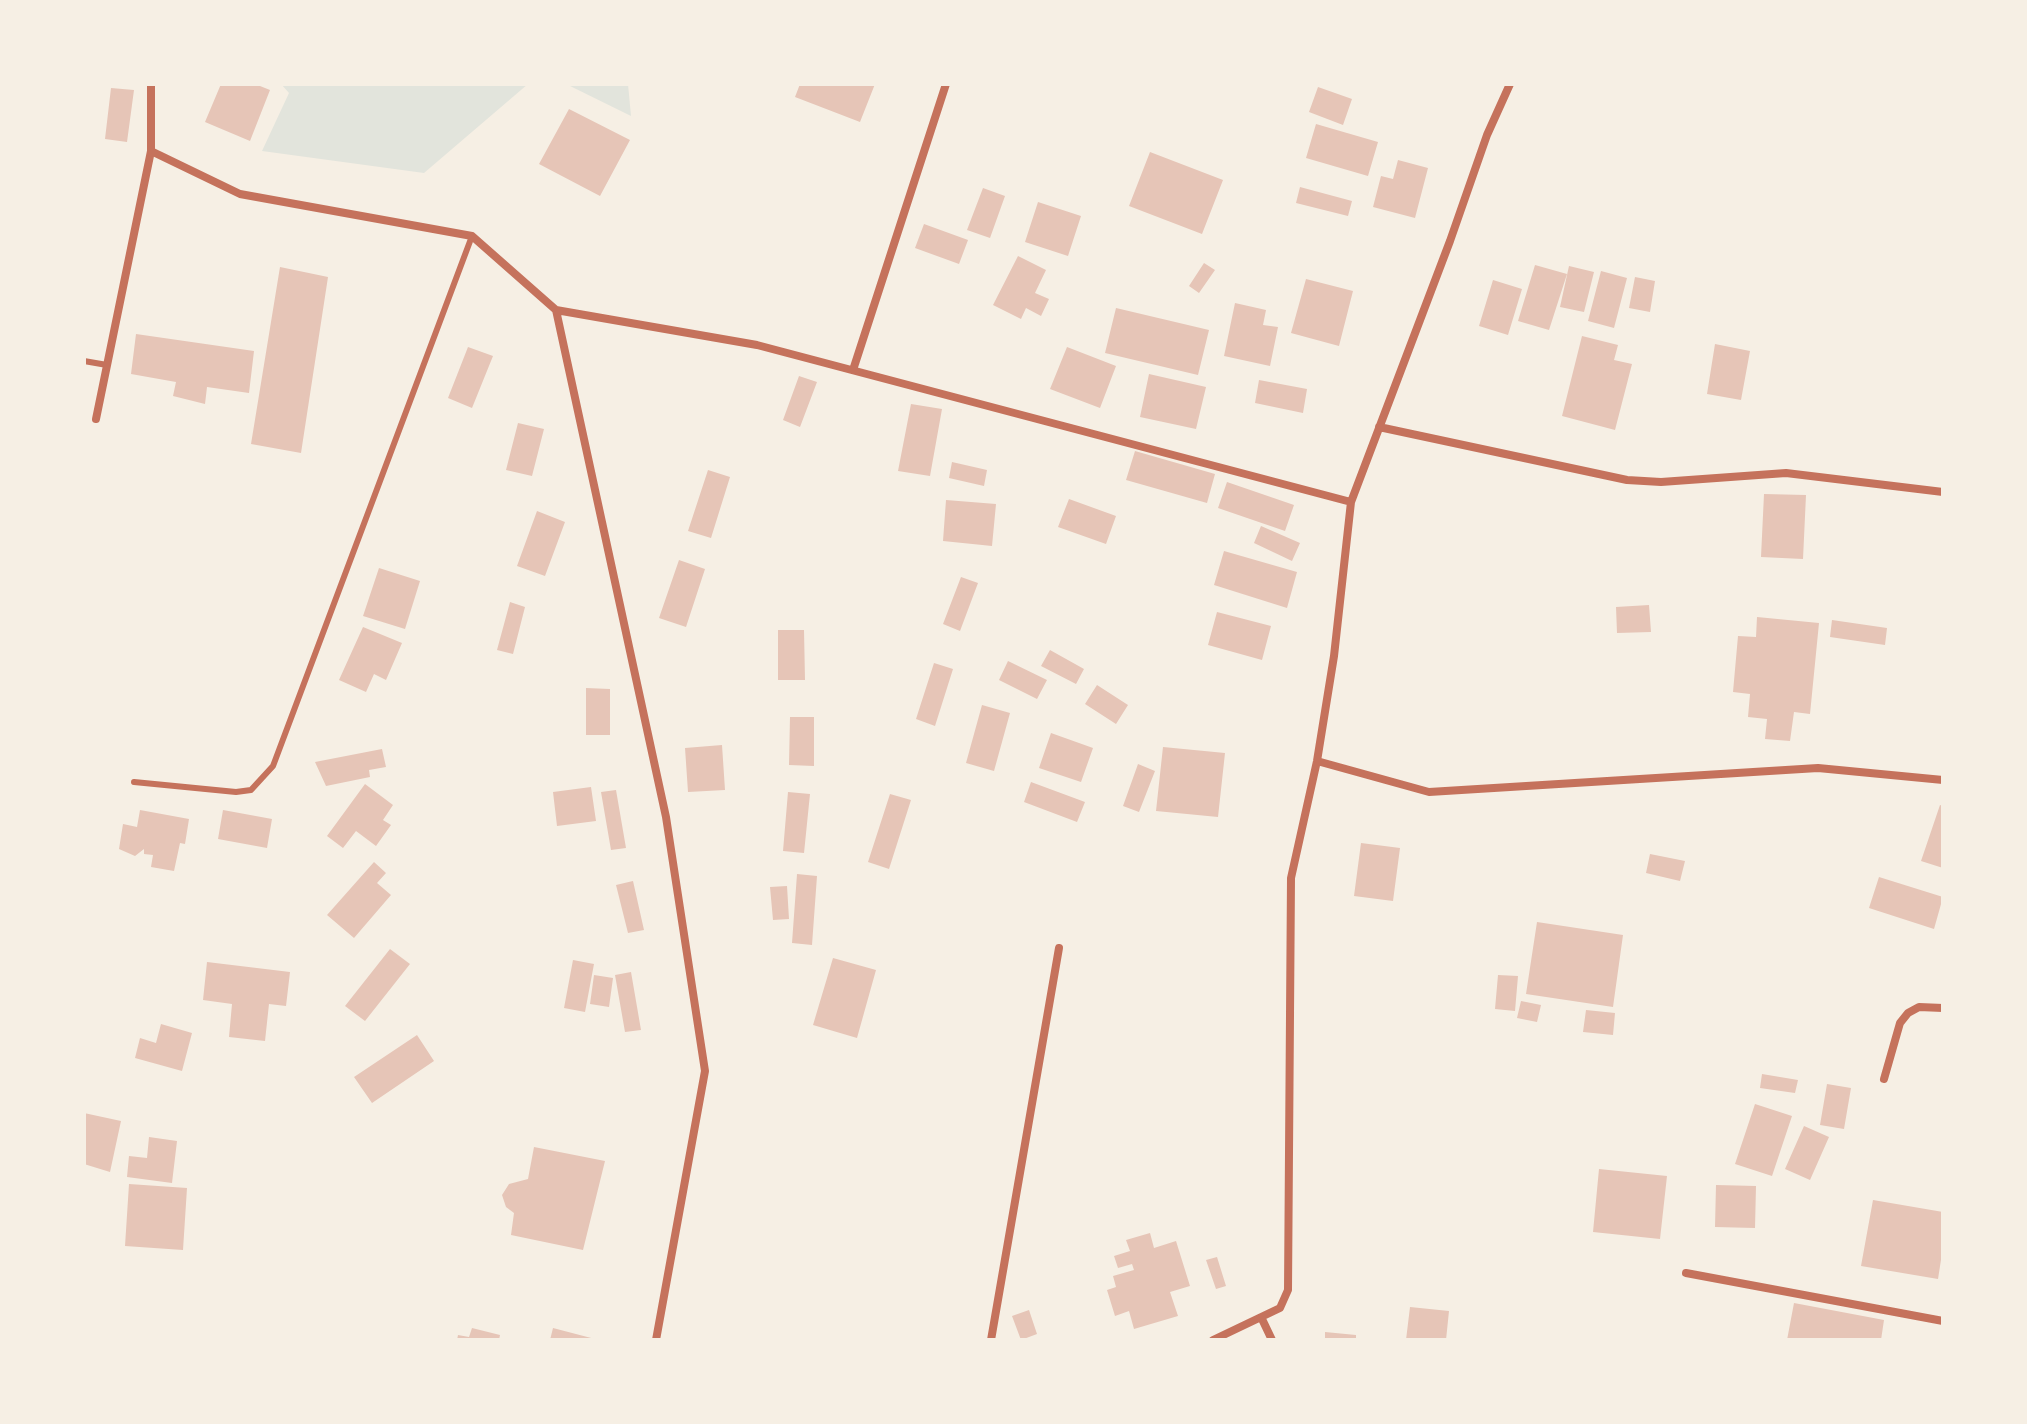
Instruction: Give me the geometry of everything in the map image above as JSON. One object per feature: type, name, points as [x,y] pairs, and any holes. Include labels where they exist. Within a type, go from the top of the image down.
[{"type":"street","points":[[96,419],[151,151],[151,84]]},
{"type":"street","points":[[853,370],[946,84]]},
{"type":"street","points":[[1213,1340],[1280,1308],[1288,1290],[1291,878],[1317,761],[1334,656],[1351,502],[1487,135],[1510,84]]},
{"type":"street","points":[[151,151],[240,194],[472,236],[556,310],[757,345],[1351,502]]},
{"type":"street","points":[[556,310],[666,817],[705,1071],[656,1340]]},
{"type":"street","points":[[1379,427],[1627,480],[1661,482],[1799,473],[1943,492]]},
{"type":"street","points":[[1317,761],[1429,792],[1818,768],[1943,780]]},
{"type":"street","points":[[991,1340],[1059,948]]},
{"type":"street","points":[[1884,1079],[1900,1023],[1908,1013],[1919,1007],[1943,1008]]},
{"type":"street","points":[[1686,1273],[1943,1321]]},
{"type":"street","points":[[1262,1319],[1272,1340]]},
{"type":"lane","points":[[134,782],[236,792],[251,790],[273,766],[472,236]]},
{"type":"lane","points":[[84,361],[107,365]]},
{"type":"shaded area","points":[[281,84],[528,84],[424,173],[262,151],[289,93]]},
{"type":"shaded area","points":[[566,84],[628,84],[631,116]]},
{"type":"building","points":[[221,84],[255,84],[270,90],[250,141],[205,122]]},
{"type":"building","points":[[800,84],[875,84],[860,122],[795,97]]},
{"type":"building","points":[[1318,87],[1352,99],[1343,125],[1309,112]]},
{"type":"building","points":[[111,88],[134,90],[127,142],[105,139]]},
{"type":"building","points":[[569,109],[630,140],[600,196],[539,164]]},
{"type":"building","points":[[1316,124],[1378,142],[1368,176],[1306,158]]},
{"type":"building","points":[[1150,152],[1223,180],[1202,234],[1129,206]]},
{"type":"building","points":[[1398,160],[1428,168],[1415,218],[1373,207],[1381,176],[1393,179]]},
{"type":"building","points":[[1300,187],[1352,201],[1348,216],[1296,203]]},
{"type":"building","points":[[983,188],[1005,196],[990,238],[967,230]]},
{"type":"building","points":[[1038,202],[1081,216],[1068,256],[1025,242]]},
{"type":"building","points":[[924,224],[968,240],[959,264],[915,248]]},
{"type":"building","points":[[1018,256],[1046,270],[1035,293],[1049,299],[1041,316],[1026,308],[1021,319],[993,305]]},
{"type":"building","points":[[1204,263],[1215,270],[1199,293],[1189,286]]},
{"type":"building","points":[[1535,265],[1567,274],[1549,330],[1518,321]]},
{"type":"building","points":[[1569,266],[1594,272],[1584,312],[1560,307]]},
{"type":"building","points":[[280,267],[328,277],[301,453],[251,444]]},
{"type":"building","points":[[1601,271],[1627,278],[1614,328],[1588,321]]},
{"type":"building","points":[[1635,277],[1655,281],[1650,312],[1629,308]]},
{"type":"building","points":[[1306,279],[1353,291],[1339,346],[1291,333]]},
{"type":"building","points":[[1493,280],[1522,289],[1508,335],[1479,326]]},
{"type":"building","points":[[1235,303],[1266,310],[1263,325],[1278,327],[1270,366],[1224,356]]},
{"type":"building","points":[[1116,308],[1209,330],[1198,375],[1105,353]]},
{"type":"building","points":[[136,334],[254,351],[249,393],[207,387],[205,404],[173,396],[176,382],[131,374]]},
{"type":"building","points":[[1582,336],[1618,345],[1614,360],[1632,364],[1615,430],[1562,416]]},
{"type":"building","points":[[1715,344],[1750,351],[1741,400],[1707,394]]},
{"type":"building","points":[[468,347],[493,356],[472,408],[448,398]]},
{"type":"building","points":[[1067,347],[1116,366],[1100,408],[1050,389]]},
{"type":"building","points":[[1149,374],[1206,387],[1196,429],[1140,417]]},
{"type":"building","points":[[799,376],[817,382],[800,427],[783,420]]},
{"type":"building","points":[[1259,380],[1307,389],[1303,413],[1255,403]]},
{"type":"building","points":[[911,404],[942,409],[930,476],[898,471]]},
{"type":"building","points":[[518,423],[544,429],[532,476],[506,470]]},
{"type":"building","points":[[1135,451],[1215,474],[1207,503],[1126,480]]},
{"type":"building","points":[[952,462],[987,470],[984,486],[949,478]]},
{"type":"building","points":[[708,470],[730,477],[711,538],[688,531]]},
{"type":"building","points":[[1227,482],[1294,505],[1285,531],[1218,508]]},
{"type":"building","points":[[1764,494],[1806,495],[1803,559],[1761,557]]},
{"type":"building","points":[[1069,499],[1116,516],[1106,544],[1058,527]]},
{"type":"building","points":[[946,500],[996,504],[992,546],[943,541]]},
{"type":"building","points":[[537,511],[565,522],[545,576],[517,566]]},
{"type":"building","points":[[1261,526],[1300,543],[1292,561],[1254,543]]},
{"type":"building","points":[[1224,551],[1297,572],[1287,608],[1214,585]]},
{"type":"building","points":[[679,560],[705,569],[686,627],[659,618]]},
{"type":"building","points":[[379,568],[420,581],[405,629],[363,616]]},
{"type":"building","points":[[961,577],[978,583],[960,631],[943,624]]},
{"type":"building","points":[[510,602],[525,607],[513,654],[497,650]]},
{"type":"building","points":[[1649,605],[1651,632],[1617,633],[1616,607]]},
{"type":"building","points":[[1217,612],[1271,626],[1262,660],[1208,645]]},
{"type":"building","points":[[1757,617],[1819,623],[1810,714],[1794,712],[1790,741],[1765,739],[1767,719],[1748,717],[1750,694],[1733,692],[1738,636],[1756,637]]},
{"type":"building","points":[[1832,620],[1887,628],[1885,645],[1830,637]]},
{"type":"building","points":[[363,627],[402,643],[386,680],[374,674],[366,692],[339,680]]},
{"type":"building","points":[[778,630],[804,630],[805,680],[778,680]]},
{"type":"building","points":[[1050,650],[1084,669],[1076,684],[1041,666]]},
{"type":"building","points":[[1008,661],[1047,680],[1037,699],[999,680]]},
{"type":"building","points":[[934,663],[953,669],[935,726],[916,719]]},
{"type":"building","points":[[1097,685],[1128,705],[1116,724],[1085,704]]},
{"type":"building","points":[[586,688],[610,689],[610,735],[586,735]]},
{"type":"building","points":[[982,705],[1010,713],[994,771],[966,763]]},
{"type":"building","points":[[790,717],[814,717],[814,766],[789,765]]},
{"type":"building","points":[[1051,733],[1093,748],[1081,782],[1039,768]]},
{"type":"building","points":[[722,745],[725,790],[688,792],[685,748]]},
{"type":"building","points":[[1163,747],[1225,753],[1218,817],[1156,811]]},
{"type":"building","points":[[382,749],[386,767],[369,770],[370,777],[326,786],[315,762]]},
{"type":"building","points":[[1138,764],[1155,771],[1139,812],[1123,806]]},
{"type":"building","points":[[1031,782],[1085,802],[1077,822],[1024,802]]},
{"type":"building","points":[[365,784],[393,805],[383,820],[391,825],[376,846],[356,831],[343,848],[327,836]]},
{"type":"building","points":[[591,787],[596,821],[557,826],[553,792]]},
{"type":"building","points":[[616,790],[626,848],[611,850],[601,792]]},
{"type":"building","points":[[788,792],[810,794],[804,853],[783,851]]},
{"type":"building","points":[[890,794],[911,800],[889,869],[868,862]]},
{"type":"building","points":[[1940,805],[1943,806],[1943,868],[1921,861]]},
{"type":"building","points":[[140,810],[189,819],[185,844],[180,843],[174,871],[151,867],[153,855],[144,854],[144,849],[135,856],[119,849],[123,824],[137,827]]},
{"type":"building","points":[[223,810],[272,819],[267,848],[218,839]]},
{"type":"building","points":[[1361,843],[1400,848],[1393,901],[1354,896]]},
{"type":"building","points":[[1650,854],[1685,861],[1680,881],[1646,873]]},
{"type":"building","points":[[374,862],[386,873],[377,883],[391,895],[354,938],[327,915]]},
{"type":"building","points":[[797,874],[817,876],[812,945],[792,943]]},
{"type":"building","points":[[1879,877],[1943,897],[1934,929],[1869,908]]},
{"type":"building","points":[[633,881],[644,930],[628,933],[616,885]]},
{"type":"building","points":[[787,886],[789,919],[773,920],[770,887]]},
{"type":"building","points":[[1537,922],[1623,935],[1613,1007],[1526,994]]},
{"type":"building","points":[[390,949],[410,964],[365,1021],[345,1006]]},
{"type":"building","points":[[833,958],[876,970],[857,1038],[813,1025]]},
{"type":"building","points":[[573,960],[594,964],[585,1012],[564,1008]]},
{"type":"building","points":[[207,962],[290,972],[286,1006],[269,1004],[265,1041],[229,1037],[232,1004],[203,1000]]},
{"type":"building","points":[[631,972],[641,1030],[625,1032],[615,975]]},
{"type":"building","points":[[594,975],[613,978],[609,1007],[590,1004]]},
{"type":"building","points":[[1498,975],[1518,976],[1515,1011],[1495,1009]]},
{"type":"building","points":[[1521,1001],[1541,1005],[1537,1022],[1517,1018]]},
{"type":"building","points":[[1586,1010],[1615,1013],[1613,1035],[1583,1032]]},
{"type":"building","points":[[161,1024],[192,1033],[182,1071],[135,1058],[140,1038],[156,1043]]},
{"type":"building","points":[[417,1035],[434,1061],[372,1103],[354,1077]]},
{"type":"building","points":[[1762,1074],[1798,1080],[1795,1093],[1760,1088]]},
{"type":"building","points":[[1827,1084],[1851,1088],[1844,1129],[1820,1125]]},
{"type":"building","points":[[1755,1104],[1792,1116],[1772,1176],[1735,1164]]},
{"type":"building","points":[[84,1113],[121,1121],[110,1172],[84,1164]]},
{"type":"building","points":[[1804,1126],[1829,1137],[1810,1180],[1785,1169]]},
{"type":"building","points":[[149,1137],[177,1141],[172,1183],[127,1177],[129,1156],[147,1158]]},
{"type":"building","points":[[534,1147],[605,1161],[583,1250],[511,1235],[514,1213],[506,1207],[502,1195],[509,1184],[528,1179]]},
{"type":"building","points":[[1599,1169],[1667,1176],[1660,1239],[1593,1232]]},
{"type":"building","points":[[129,1184],[187,1188],[183,1250],[125,1246]]},
{"type":"building","points":[[1716,1185],[1756,1186],[1755,1228],[1715,1227]]},
{"type":"building","points":[[1873,1200],[1943,1212],[1943,1247],[1938,1279],[1861,1266]]},
{"type":"building","points":[[1150,1233],[1154,1248],[1176,1241],[1190,1286],[1170,1292],[1178,1316],[1134,1329],[1129,1311],[1115,1316],[1107,1290],[1116,1287],[1113,1276],[1134,1270],[1132,1264],[1118,1268],[1114,1256],[1130,1251],[1126,1240]]},
{"type":"building","points":[[1217,1257],[1226,1286],[1216,1289],[1206,1260]]},
{"type":"building","points":[[1794,1303],[1884,1320],[1881,1340],[1787,1340]]},
{"type":"building","points":[[1410,1307],[1449,1311],[1446,1340],[1406,1340]]},
{"type":"building","points":[[1029,1310],[1037,1334],[1021,1340],[1012,1316]]},
{"type":"building","points":[[472,1328],[500,1335],[499,1340],[457,1340],[458,1335],[469,1337]]},
{"type":"building","points":[[553,1328],[595,1339],[595,1340],[550,1340]]},
{"type":"building","points":[[1325,1332],[1356,1335],[1356,1340],[1325,1340]]}]
